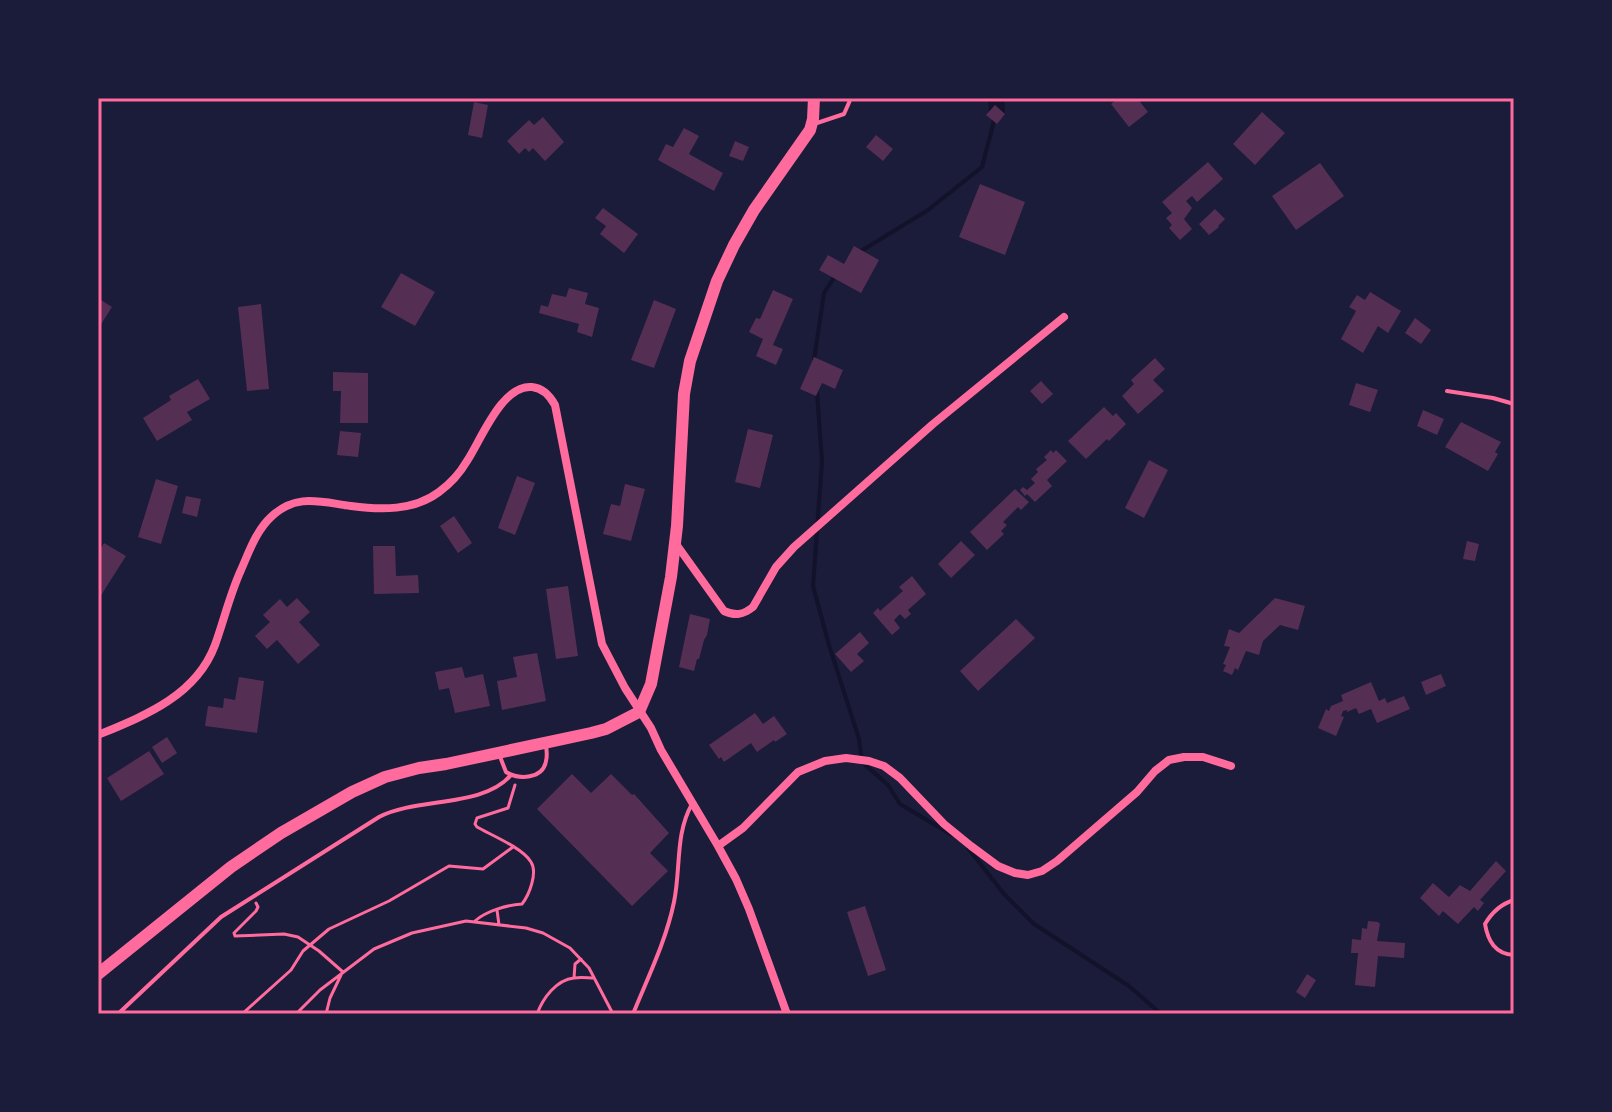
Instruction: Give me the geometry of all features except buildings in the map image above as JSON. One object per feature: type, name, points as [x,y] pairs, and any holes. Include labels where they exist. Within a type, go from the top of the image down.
[{"type":"main road","points":[[98,974],[231,867],[281,833],[352,792],[385,777],[419,768],[606,729],[639,712],[651,684],[671,577],[684,394],[690,361],[717,281],[734,245],[754,210],[810,130],[814,98]]},
{"type":"street","points":[[675,543],[724,611],[747,612],[776,567],[794,547],[933,424],[1064,317]]},
{"type":"street","points":[[98,735],[163,705],[193,680],[212,652],[251,548],[260,530],[273,515],[284,507],[308,500],[388,508],[430,499],[457,475],[495,413],[513,392],[528,387],[545,392],[555,405],[602,644],[718,846],[749,909],[787,1014]]},
{"type":"street","points":[[718,846],[743,828],[798,772],[825,761],[846,758],[884,766],[971,846],[998,866],[1028,875],[1042,871],[1057,861],[1169,760],[1203,757],[1231,766]]},
{"type":"lane","points":[[812,125],[844,114],[851,98]]},
{"type":"lane","points":[[1447,391],[1514,404]]},
{"type":"lane","points":[[499,752],[503,768],[514,776],[531,776],[543,769],[546,763],[546,742]]},
{"type":"lane","points":[[118,1014],[225,914],[384,815],[488,792],[514,776]]},
{"type":"lane","points":[[633,1014],[671,919],[682,824],[692,804]]},
{"type":"lane","points":[[1514,900],[1491,914],[1485,924],[1488,938],[1495,948],[1506,955],[1514,955]]},
{"type":"path","points":[[475,922],[482,915],[522,904],[532,881],[532,864],[528,858],[475,824],[477,818],[508,808],[514,776]]},
{"type":"path","points":[[242,1014],[291,970],[303,951],[329,929],[389,901],[449,866],[483,869],[513,847]]},
{"type":"path","points":[[252,897],[257,909],[234,933],[235,936],[284,934],[298,937],[343,972]]},
{"type":"path","points":[[497,910],[499,925]]},
{"type":"path","points":[[296,1014],[315,994],[374,949],[403,936],[450,923],[475,922],[526,928],[543,933],[570,948],[594,978],[613,1014]]},
{"type":"path","points":[[574,978],[575,964],[581,959]]},
{"type":"path","points":[[326,1014],[343,972]]},
{"type":"path","points":[[537,1014],[561,982],[574,978],[594,978]]},
{"type":"waterway","points":[[996,98],[997,111]]},
{"type":"waterway","points":[[861,251],[928,210],[982,167],[995,117]]},
{"type":"waterway","points":[[814,360],[824,293],[835,276]]},
{"type":"waterway","points":[[817,392],[822,461],[813,586],[859,739],[862,762],[888,785],[900,804],[952,835]]},
{"type":"waterway","points":[[968,848],[1004,894],[1034,924],[1129,986],[1161,1014]]}]
